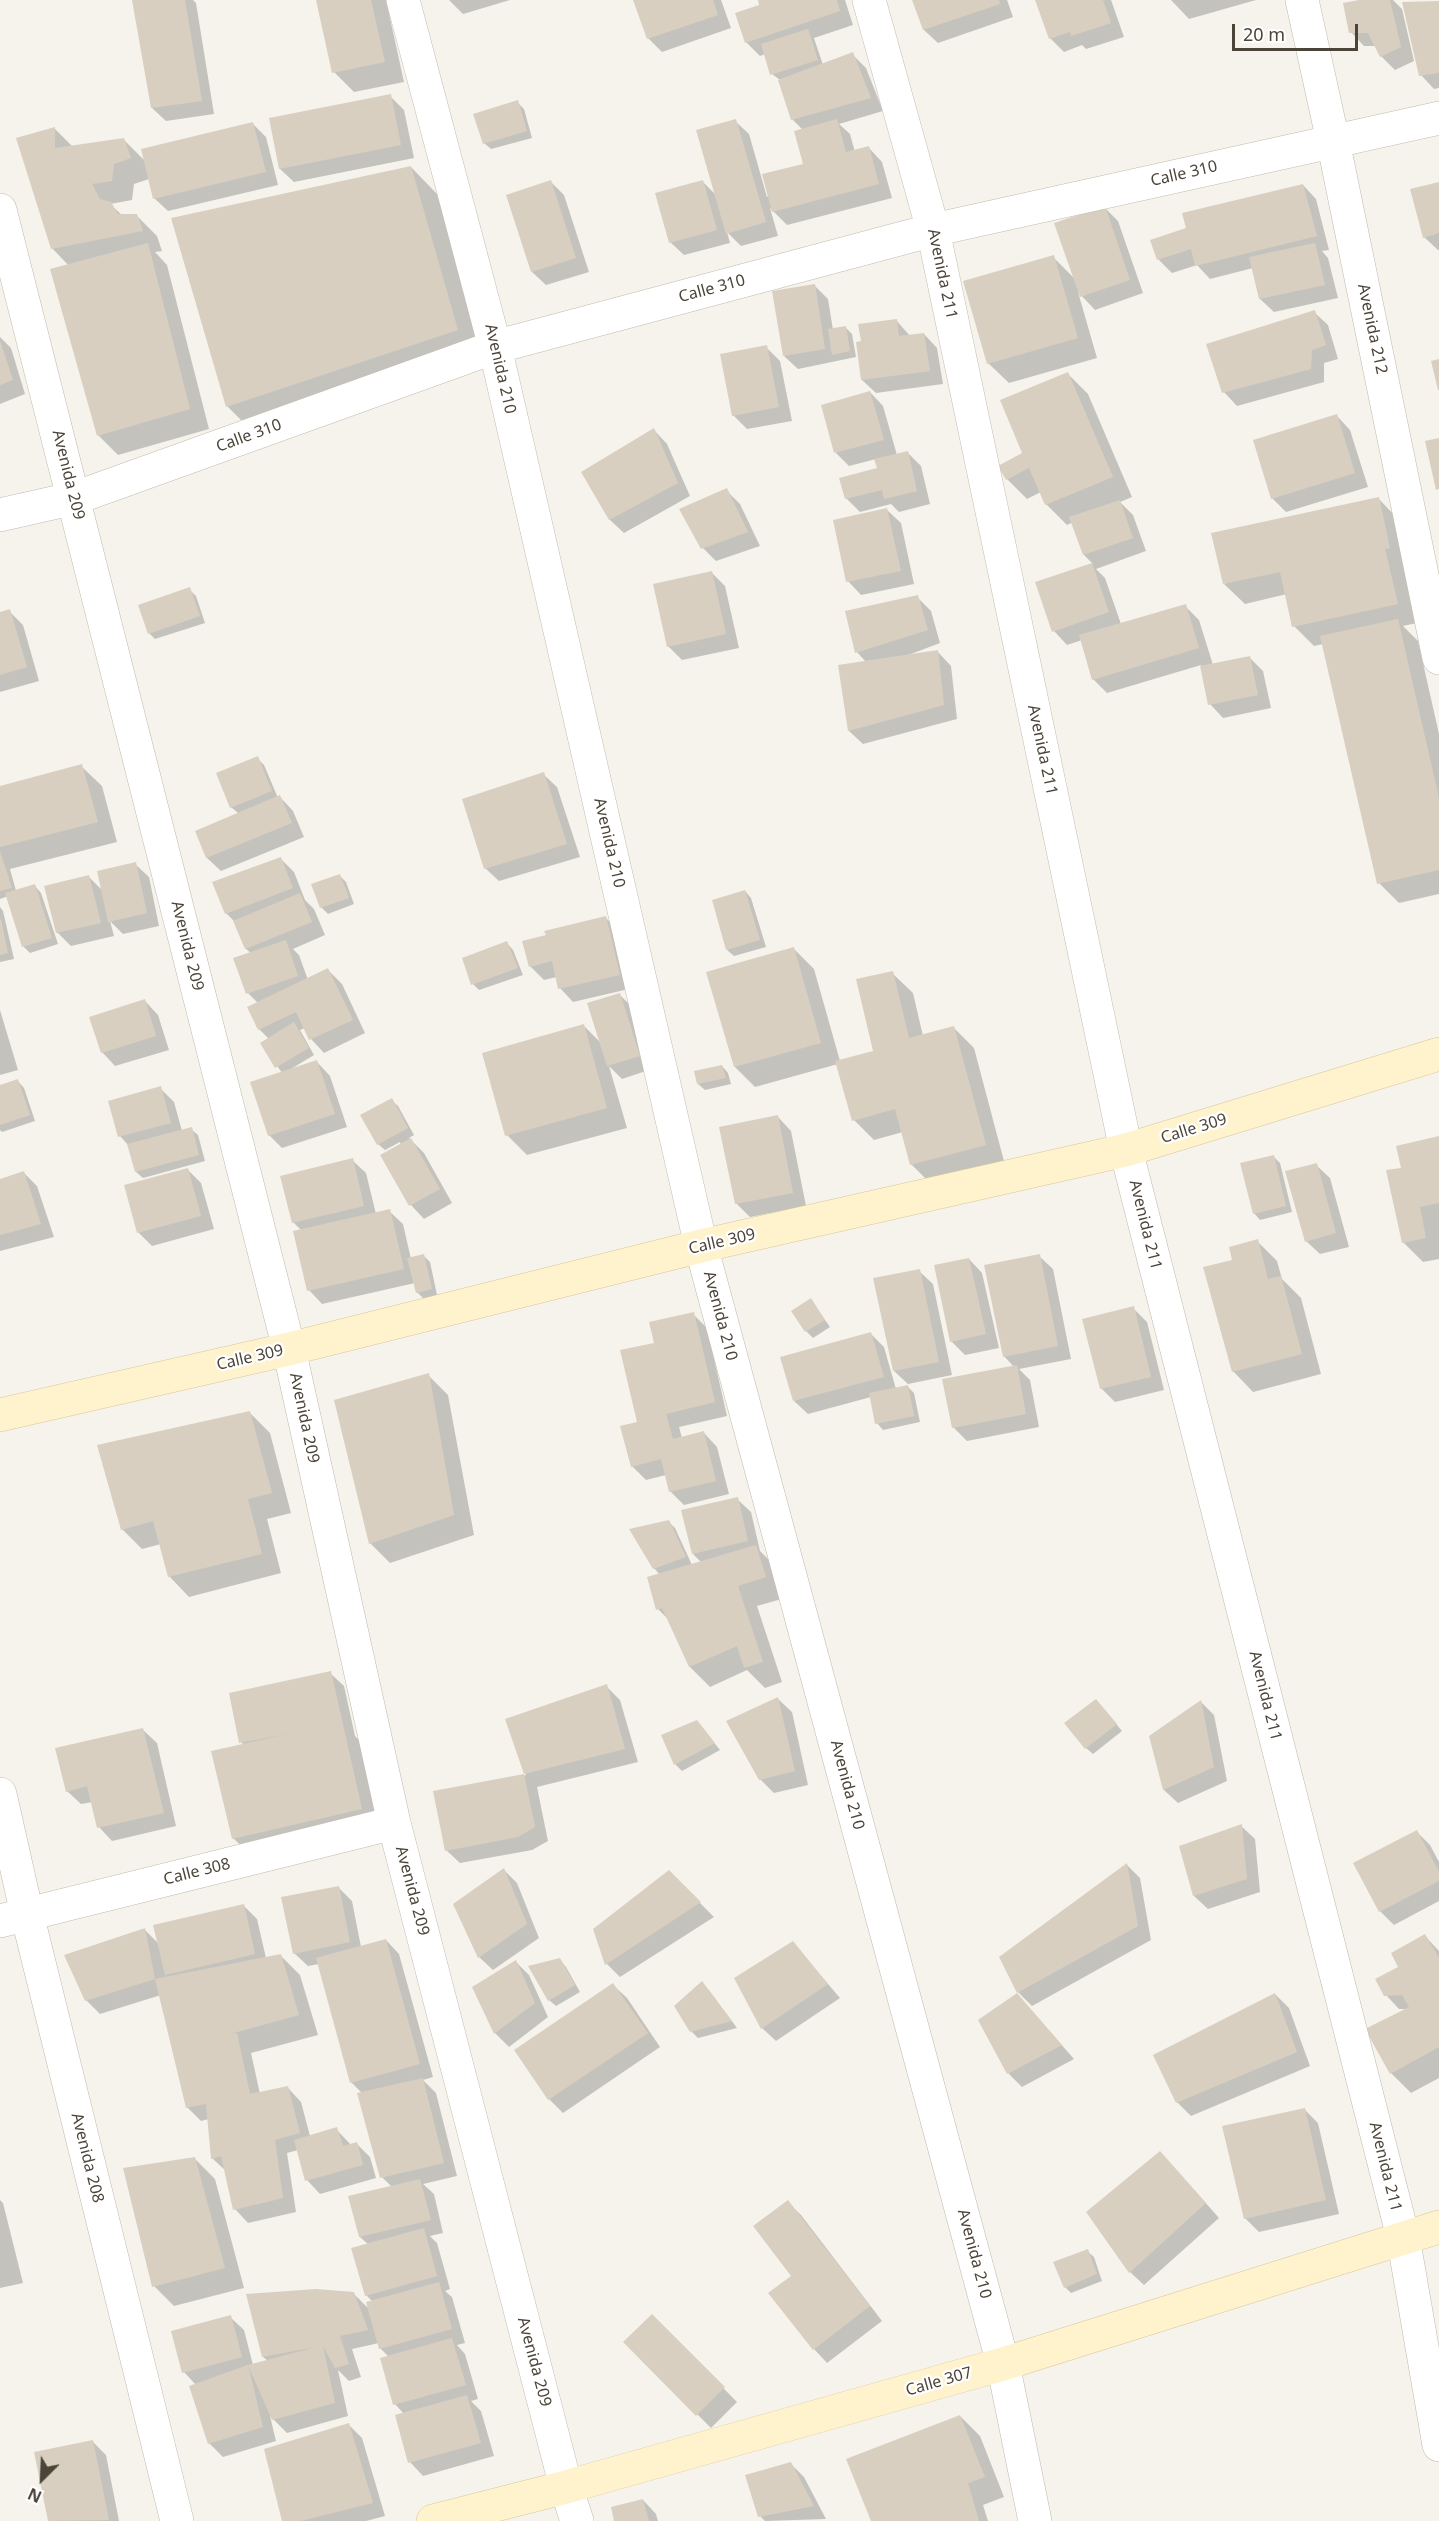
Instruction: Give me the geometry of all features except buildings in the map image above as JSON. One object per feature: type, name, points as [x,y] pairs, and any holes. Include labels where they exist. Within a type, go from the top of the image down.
[{"type":"street","name":"Avenida 210","points":[[403,0],[495,347],[701,1246],[1003,2364],[1035,2521]]},
{"type":"street","name":"Avenida 211","points":[[869,0],[933,231],[1126,1150],[1403,2237],[1439,2445]]},
{"type":"street","name":"Avenida 212","points":[[1302,0],[1439,658]]},
{"type":"street","name":"Calle 310","points":[[0,515],[75,498],[495,347],[933,231],[1439,118]]},
{"type":"street","name":"Avenida 209","points":[[0,210],[75,498],[289,1349],[394,1823],[566,2487],[577,2521]]},
{"type":"street","name":"Calle 309","points":[[0,1415],[289,1349],[701,1246],[1126,1150],[1439,1054]]},
{"type":"street","name":"Avenida 208","points":[[0,1794],[14,1917],[177,2521]]},
{"type":"street","name":"Calle 308","points":[[14,1917],[394,1823]]},
{"type":"street","name":"Calle 307","points":[[434,2521],[566,2487],[1003,2364],[1439,2227]]}]
